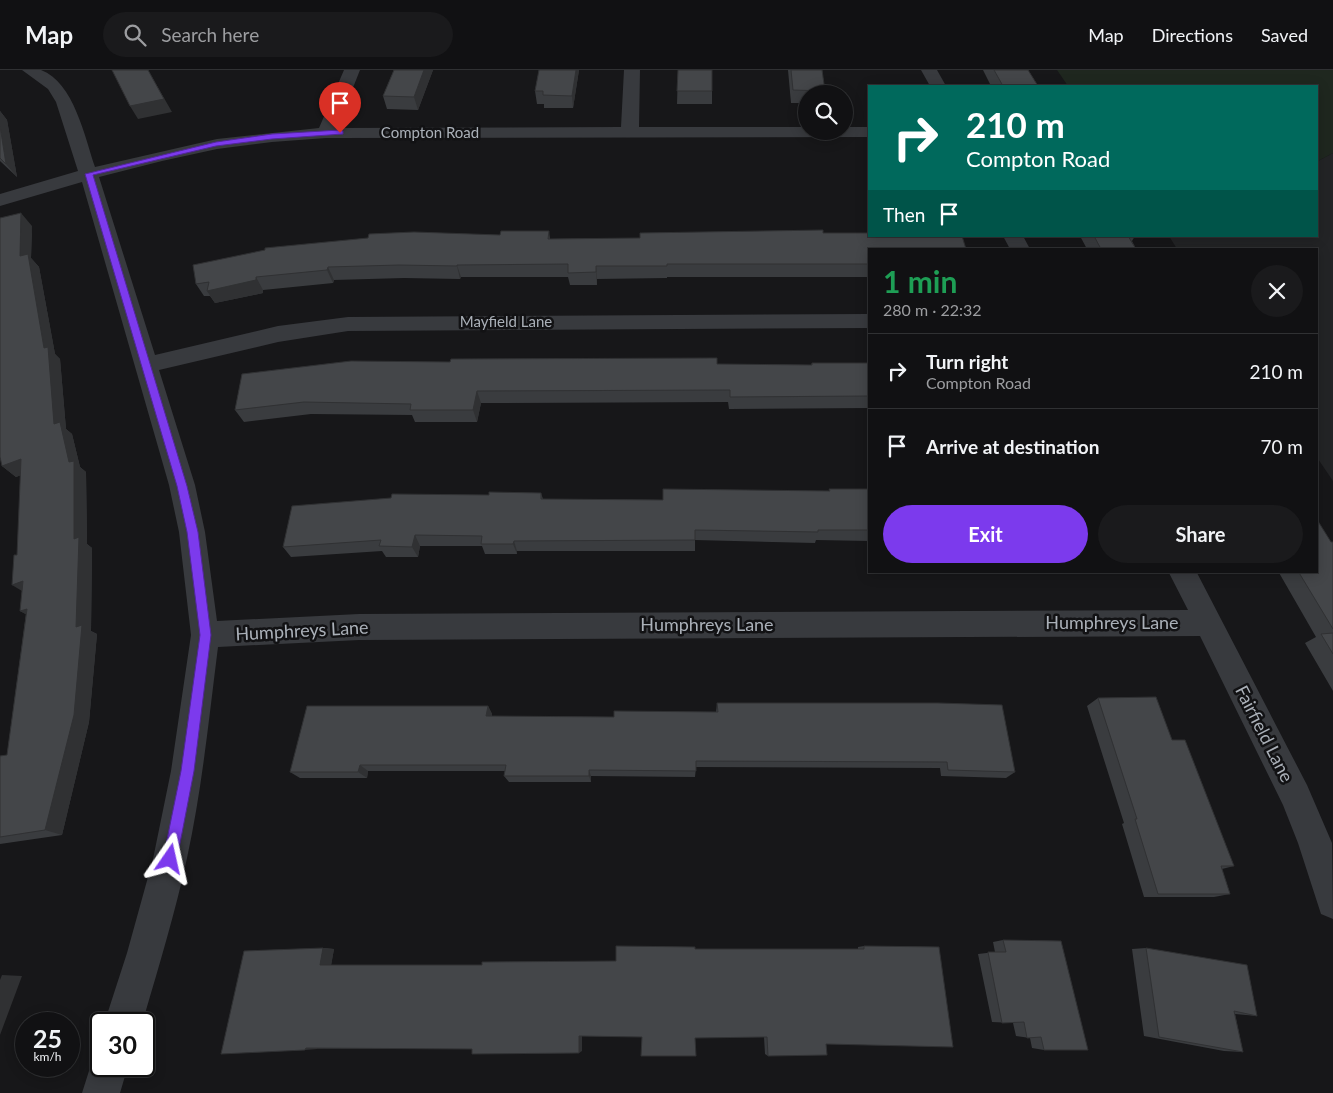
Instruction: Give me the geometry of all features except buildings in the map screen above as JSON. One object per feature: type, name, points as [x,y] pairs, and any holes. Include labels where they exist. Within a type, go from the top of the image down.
[{"type":"street","points":[[30,70],[54,86],[64,102],[89,174],[147,365],[186,504],[192,532],[206,635],[187,771],[170,859],[145,953],[127,1012]]},
{"type":"street","points":[[326,133],[352,70]]},
{"type":"street","points":[[630,133],[632,70]]},
{"type":"street","points":[[929,70],[937,85]]},
{"type":"street","name":"Compton Road","points":[[0,200],[89,174],[216,144],[272,136],[326,133],[868,132]]},
{"type":"street","name":"Mayfield Lane","points":[[147,365],[278,334],[348,324],[868,320]]},
{"type":"street","name":"Fairfield Lane","points":[[1183,573],[1296,796],[1315,843],[1333,902]]},
{"type":"street","name":"Humphreys Lane","points":[[206,635],[359,627],[1208,622]]},
{"type":"street","points":[[101,1093],[106,1077]]},
{"type":"shaded area","points":[[1057,70],[1333,70],[1333,153],[1318,161],[1318,85],[1067,85]]},
{"type":"shaded area","points":[[1333,153],[1333,481],[1318,459],[1318,248],[1176,248],[1170,237],[1318,237],[1318,161]]},
{"type":"route","points":[[170,859],[187,771],[206,635],[192,532],[182,486],[89,174],[216,144],[272,136],[340,133]]}]
